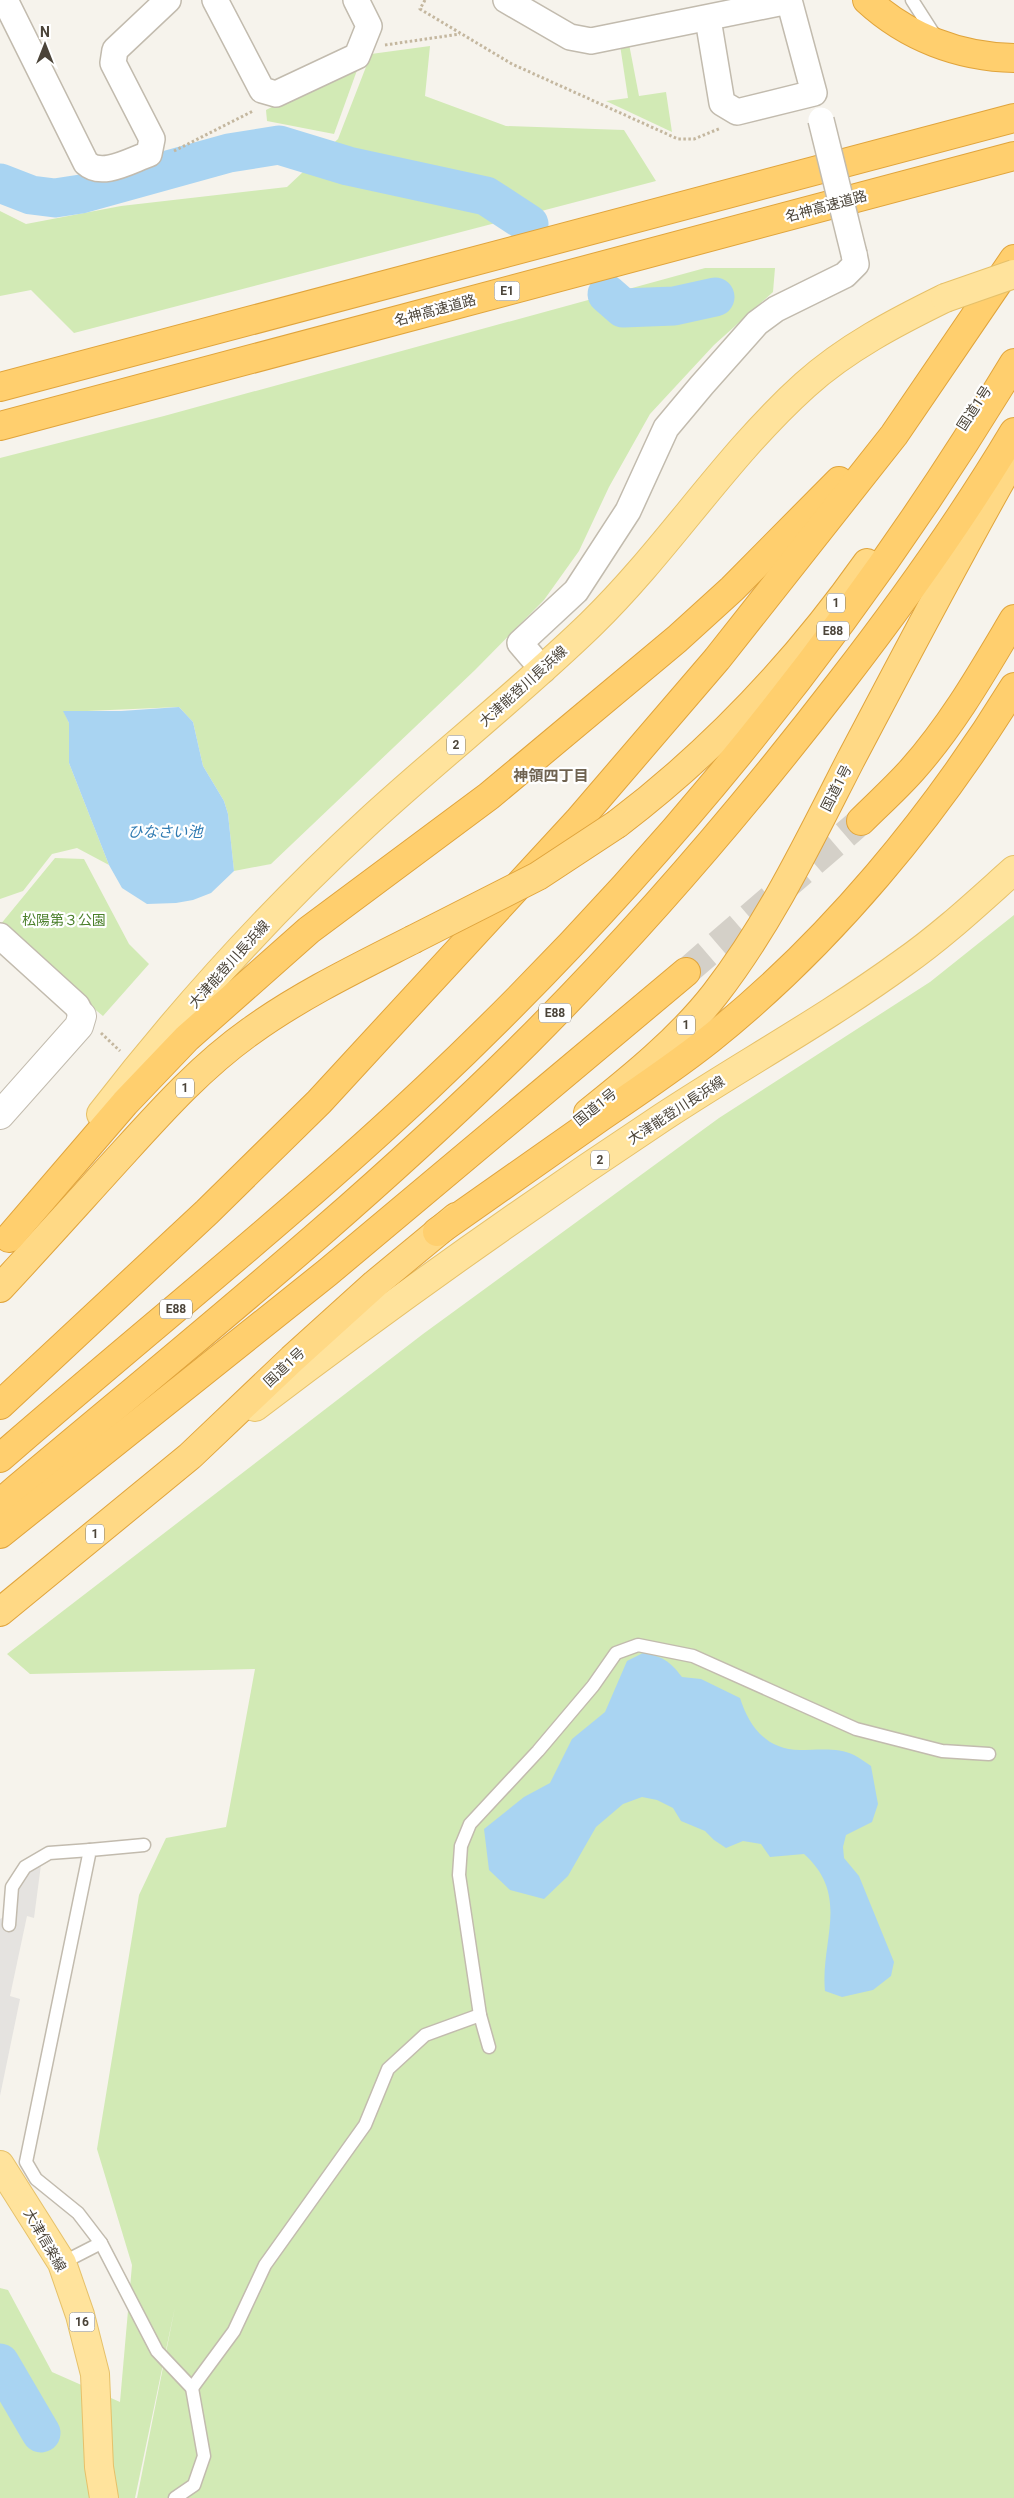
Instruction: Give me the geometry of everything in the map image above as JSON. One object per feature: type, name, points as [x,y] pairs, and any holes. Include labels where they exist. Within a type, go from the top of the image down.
[{"type":"highway","points":[[867,0],[900,25],[942,45],[968,52],[1014,58]]},
{"type":"highway","points":[[0,387],[1014,118]]},
{"type":"highway","name":"名神高速道路","points":[[0,426],[1014,156]]},
{"type":"highway","points":[[0,1405],[200,1219],[319,1102],[572,828],[717,659],[894,436],[1014,259]]},
{"type":"highway","points":[[4,1244],[124,1103],[187,1038],[240,990],[309,930],[489,796],[677,639],[732,589],[834,487],[877,439],[973,320]]},
{"type":"highway","name":"国道1号","points":[[0,1288],[164,1108],[213,1061],[250,1032],[288,1006],[341,976],[538,876],[617,824],[699,757],[782,671],[861,572],[930,474],[1014,347]]},
{"type":"highway","name":"E88","points":[[0,1458],[256,1241],[429,1086],[556,959],[629,882],[741,752],[857,601],[980,419],[1014,363]]},
{"type":"highway","name":"E88","points":[[0,1503],[285,1263],[374,1185],[525,1044],[586,982],[714,839],[816,714],[884,626],[951,529],[1014,432]]},
{"type":"highway","name":"国道1号","points":[[0,1612],[190,1456],[292,1359],[437,1232],[644,1066],[713,996],[741,959],[798,861],[922,622],[1014,457]]},
{"type":"highway","points":[[861,821],[892,791],[933,744],[981,675],[1014,619]]},
{"type":"highway","points":[[437,1232],[658,1078],[710,1039],[756,1000],[846,910],[886,864],[958,772],[1014,686]]},
{"type":"highway","points":[[0,1534],[328,1272],[686,972]]},
{"type":"main road","name":"大津能登川長浜線","points":[[4,1244],[65,1160],[138,1067],[254,935],[311,876],[371,819],[543,670],[601,614],[771,418],[807,384],[844,355],[890,325],[945,298],[1014,274]]},
{"type":"main road","name":"大津能登川長浜線","points":[[190,1456],[399,1300],[505,1224],[664,1116],[839,1007],[904,963],[943,933],[1014,870]]},
{"type":"main road","name":"大津信楽線","points":[[0,2165],[62,2263],[80,2315],[95,2374],[99,2467],[104,2498]]},
{"type":"street","points":[[6,16],[86,162],[92,168],[101,170],[149,154],[152,139],[113,63],[116,50],[168,0]]},
{"type":"street","points":[[215,0],[262,90],[270,94],[276,94],[358,56],[369,26],[356,0]]},
{"type":"street","points":[[518,3],[570,37],[591,41],[708,19],[789,0],[856,264],[846,275],[776,309],[757,323],[666,428],[628,511],[602,555],[576,591],[520,643],[543,670]]},
{"type":"street","points":[[708,19],[722,103],[736,112],[814,93]]},
{"type":"street","points":[[991,890],[1014,876]]},
{"type":"street","points":[[0,936],[77,1006],[91,1024],[79,1026],[5,1101]]},
{"type":"lane","points":[[912,0],[942,45]]},
{"type":"lane","points":[[489,2047],[480,2015],[459,1875],[461,1846],[470,1824],[538,1751],[593,1686],[616,1652],[638,1645],[693,1656],[856,1729],[942,1751],[989,1754]]},
{"type":"lane","points":[[8,1926],[12,1887],[25,1868],[49,1852],[144,1845]]},
{"type":"lane","points":[[90,1850],[26,2162],[36,2179],[78,2213],[101,2243],[157,2352],[192,2388],[204,2456],[194,2484],[174,2498]]},
{"type":"lane","points":[[192,2388],[234,2331],[266,2265],[365,2125],[388,2069],[425,2035],[480,2015]]},
{"type":"lane","points":[[62,2263],[101,2243]]},
{"type":"path","points":[[425,0],[420,9],[512,64],[678,139],[694,139],[735,122],[736,112]]},
{"type":"path","points":[[362,43],[378,46],[462,34]]},
{"type":"path","points":[[149,154],[166,155],[262,106],[270,94]]},
{"type":"path","points":[[91,1024],[119,1050]]},
{"type":"green space","points":[[629,44],[639,96],[666,92],[672,132],[606,101],[628,98],[620,45]]},
{"type":"green space","points":[[430,46],[425,96],[506,126],[624,130],[656,181],[74,333],[31,290],[0,296],[0,211],[26,224],[121,206],[287,187],[338,139],[371,54]]},
{"type":"green space","points":[[360,62],[334,134],[267,121],[266,110]]},
{"type":"green space","points":[[705,268],[775,268],[773,292],[714,345],[650,414],[609,487],[579,551],[544,600],[475,670],[271,864],[234,871],[228,814],[224,801],[203,766],[193,722],[179,707],[64,712],[69,723],[69,763],[109,865],[77,848],[52,854],[23,891],[0,899],[0,458],[164,416]]},
{"type":"green space","name":"松陽第３公園","points":[[55,858],[84,859],[129,944],[149,964],[103,1016],[46,969],[0,925]]},
{"type":"green space","points":[[1014,915],[1014,2498],[137,2498],[175,2307],[135,2498],[0,2498],[0,2288],[8,2290],[52,2372],[120,2402],[132,2265],[97,2149],[139,1895],[166,1838],[226,1827],[255,1669],[30,1674],[7,1654],[423,1334],[719,1118],[930,982]]},
{"type":"shaded area","points":[[42,1857],[34,1918],[27,1916],[10,1996],[20,1999],[0,2096],[0,1919],[10,1913],[12,1887]]},
{"type":"water","name":"ひなさい池","points":[[179,707],[193,722],[203,766],[224,801],[228,814],[234,871],[211,893],[193,900],[176,903],[147,904],[122,888],[109,865],[69,763],[69,723],[63,711],[121,711]]},
{"type":"water","points":[[643,1653],[665,1660],[682,1677],[701,1679],[740,1698],[754,1727],[768,1741],[778,1746],[788,1749],[848,1752],[871,1766],[878,1804],[872,1822],[846,1835],[843,1847],[844,1858],[859,1876],[894,1962],[891,1976],[873,1990],[842,1997],[825,1991],[830,1903],[826,1886],[818,1870],[804,1854],[770,1857],[761,1844],[743,1841],[726,1848],[705,1831],[681,1821],[673,1808],[657,1800],[642,1797],[623,1804],[596,1827],[568,1876],[544,1899],[510,1890],[489,1870],[484,1829],[524,1797],[550,1783],[572,1739],[605,1712],[627,1661]]},
{"type":"waterway","points":[[0,183],[31,195],[55,198],[81,194],[229,153],[279,145],[348,166],[486,196],[529,224]]},
{"type":"waterway","points":[[607,294],[623,308],[674,306],[715,297]]},
{"type":"waterway","points":[[0,2363],[41,2433]]},
{"type":"tunnel","points":[[686,972],[861,821]]},
{"type":"district","name":"神領四丁目","points":[[551,776]]}]
